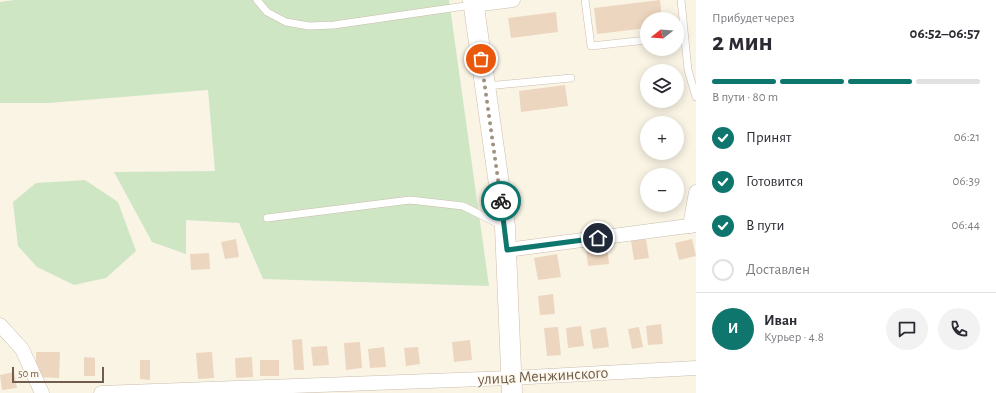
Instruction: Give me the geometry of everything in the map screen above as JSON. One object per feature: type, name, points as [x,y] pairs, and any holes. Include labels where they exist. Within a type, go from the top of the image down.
[{"type":"street","points":[[512,386],[505,227],[473,2],[514,0]]},
{"type":"street","points":[[507,250],[693,226],[696,192]]},
{"type":"street","points":[[0,325],[22,349],[42,393]]},
{"type":"street","name":"улица Менжинского","points":[[101,393],[512,386],[696,368]]},
{"type":"lane","points":[[258,0],[267,12],[286,22],[309,26],[334,25],[473,2]]},
{"type":"lane","points":[[585,0],[591,46],[640,41]]},
{"type":"lane","points":[[681,0],[688,70],[696,97]]},
{"type":"lane","points":[[485,87],[571,78]]},
{"type":"lane","points":[[267,218],[410,200],[462,206],[505,227]]},
{"type":"green space","points":[[14,0],[449,0],[489,286],[263,279],[239,223],[186,220],[186,254],[152,242],[114,172],[215,171],[208,90],[49,103],[0,103],[0,2]]},
{"type":"green space","points":[[85,180],[118,202],[136,251],[106,278],[74,285],[37,267],[18,246],[13,202],[36,183]]},
{"type":"building","points":[[660,0],[661,12],[640,12],[640,29],[597,34],[594,8]]},
{"type":"building","points":[[556,12],[558,32],[511,38],[508,18]]},
{"type":"building","points":[[565,85],[568,106],[521,112],[519,91]]},
{"type":"building","points":[[236,239],[239,257],[225,259],[221,242]]},
{"type":"building","points":[[646,239],[649,258],[634,260],[631,241]]},
{"type":"building","points":[[692,239],[696,256],[679,260],[675,243]]},
{"type":"building","points":[[607,245],[609,264],[588,266],[586,247]]},
{"type":"building","points":[[209,253],[210,269],[191,270],[190,254]]},
{"type":"building","points":[[557,254],[561,277],[538,280],[534,258]]},
{"type":"building","points":[[553,294],[555,314],[540,315],[538,296]]},
{"type":"building","points":[[661,324],[663,344],[648,345],[646,326]]},
{"type":"building","points":[[581,326],[584,346],[568,348],[566,328]]},
{"type":"building","points":[[558,327],[561,355],[547,356],[544,328]]},
{"type":"building","points":[[606,327],[609,347],[593,349],[590,330]]},
{"type":"building","points":[[639,327],[643,347],[632,349],[628,329]]},
{"type":"building","points":[[302,339],[304,370],[294,370],[292,340]]},
{"type":"building","points":[[470,340],[472,360],[454,362],[452,342]]},
{"type":"building","points":[[360,342],[362,368],[346,370],[344,343]]},
{"type":"building","points":[[327,346],[329,365],[313,366],[311,347]]},
{"type":"building","points":[[384,347],[386,367],[370,368],[368,349]]},
{"type":"building","points":[[418,347],[420,364],[406,366],[404,348]]},
{"type":"building","points":[[36,352],[60,352],[59,378],[36,377]]},
{"type":"building","points":[[212,352],[214,378],[198,379],[196,353]]},
{"type":"building","points":[[84,357],[95,358],[95,376],[84,376]]},
{"type":"building","points":[[252,357],[253,377],[236,378],[235,358]]},
{"type":"building","points":[[140,360],[150,360],[150,380],[140,379]]},
{"type":"building","points":[[260,360],[279,360],[279,376],[260,376]]},
{"type":"building","points":[[14,372],[17,388],[2,390],[0,375]]},
{"type":"way so far","points":[[481,59],[501,201]]},
{"type":"route","points":[[501,201],[507,250],[598,238]]}]
